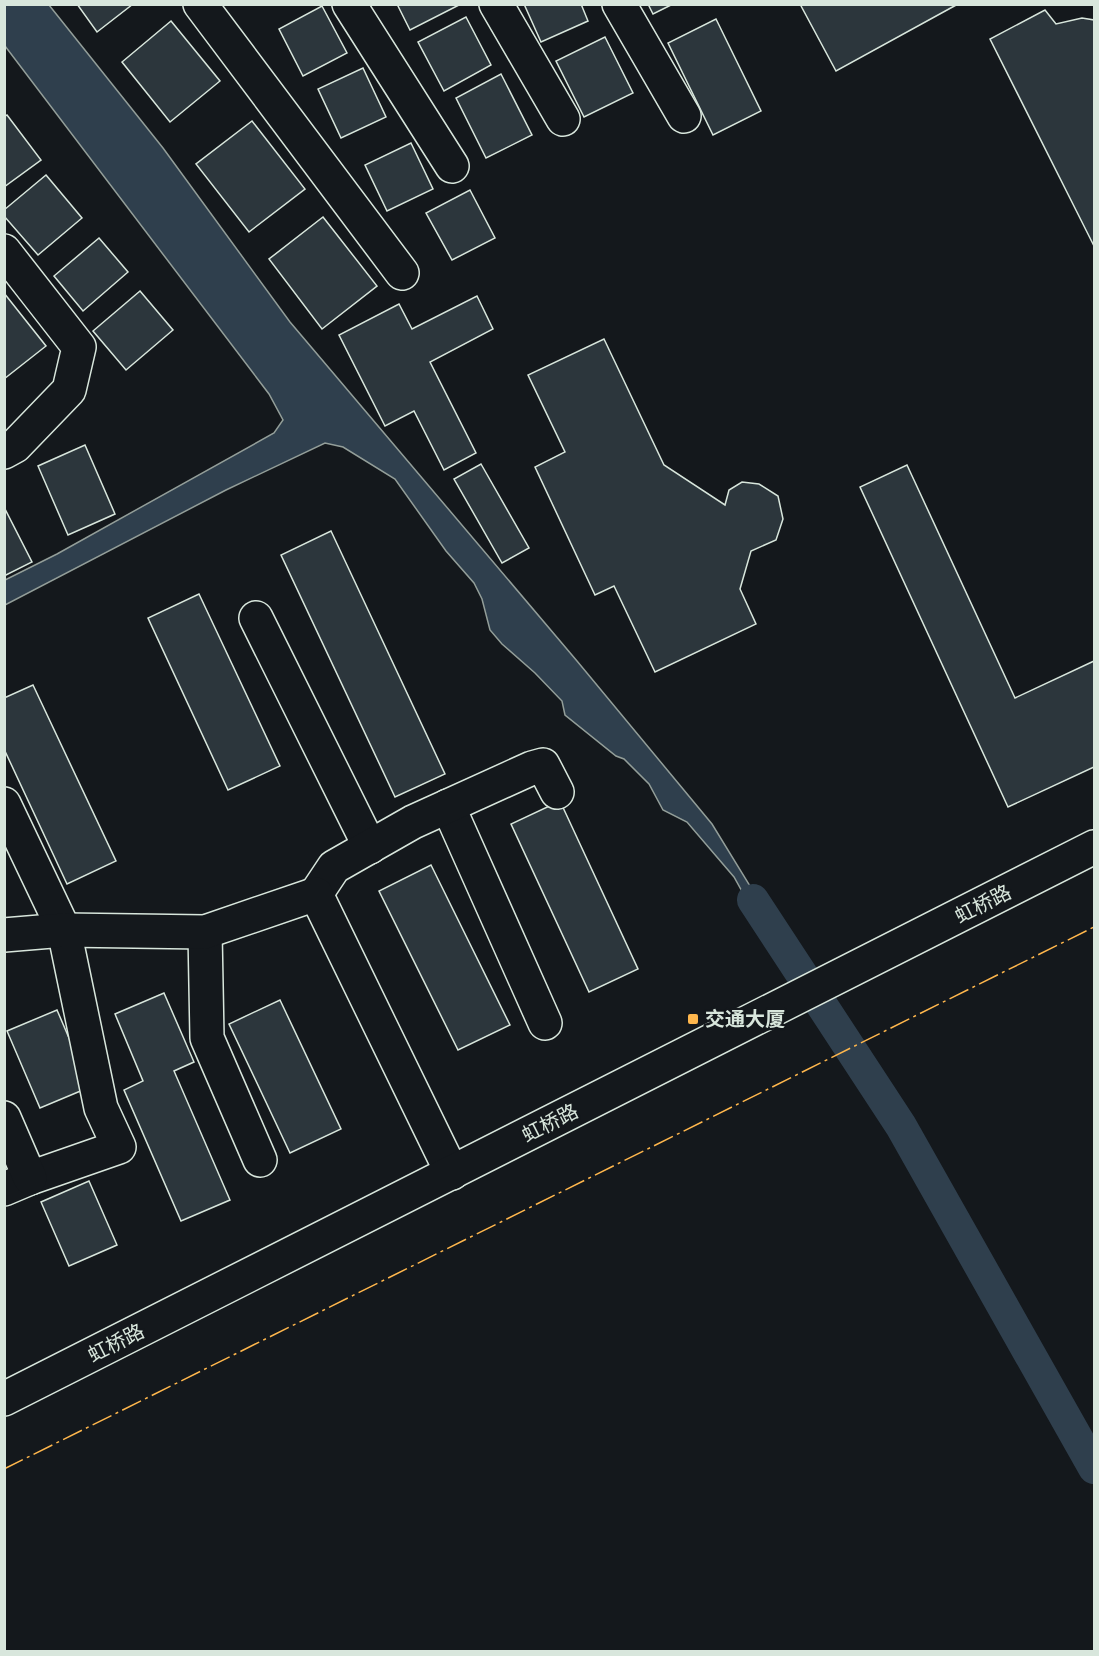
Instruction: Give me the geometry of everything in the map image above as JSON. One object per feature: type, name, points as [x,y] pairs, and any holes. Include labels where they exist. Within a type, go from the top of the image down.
[{"type":"street","points":[[200,4],[402,273]]},
{"type":"street","points":[[349,4],[452,166]]},
{"type":"street","points":[[496,4],[562,119]]},
{"type":"street","points":[[619,4],[684,116]]},
{"type":"street","points":[[4,251],[79,347],[69,390],[15,446],[4,452]]},
{"type":"street","points":[[256,618],[370,847]]},
{"type":"street","points":[[4,935],[64,930],[205,932],[316,894],[334,867],[413,822],[543,765],[557,792]]},
{"type":"street","points":[[4,804],[64,930],[101,1108],[119,1148],[17,1183],[4,1118]]},
{"type":"street","points":[[448,806],[545,1023]]},
{"type":"street","name":"虹桥路","points":[[4,1399],[1095,847]]},
{"type":"street","points":[[316,894],[452,1173]]},
{"type":"street","points":[[205,932],[207,1038],[260,1160]]},
{"type":"water","points":[[5,4],[49,5],[163,148],[290,322],[712,824],[780,935],[769,940],[734,877],[687,822],[663,810],[649,784],[624,759],[616,756],[565,715],[562,701],[490,630],[482,599],[474,583],[446,551],[395,479],[343,447],[325,443],[226,490],[5,605],[5,580],[57,554],[274,433],[283,420],[269,394],[5,46]]},
{"type":"building","points":[[77,4],[133,4],[97,32]]},
{"type":"building","points":[[397,4],[459,4],[459,5],[410,30]]},
{"type":"building","points":[[524,4],[581,4],[588,21],[541,42]]},
{"type":"building","points":[[648,4],[673,4],[653,14]]},
{"type":"building","points":[[800,4],[958,4],[836,71]]},
{"type":"building","points":[[322,6],[347,53],[303,76],[279,29]]},
{"type":"building","points":[[1045,10],[1056,24],[1082,18],[1094,20],[1094,246],[990,39]]},
{"type":"building","points":[[466,17],[491,65],[444,91],[418,42]]},
{"type":"building","points":[[716,19],[761,111],[713,135],[668,43]]},
{"type":"building","points":[[171,21],[220,81],[170,122],[122,62]]},
{"type":"building","points":[[605,37],[633,93],[584,117],[556,61]]},
{"type":"building","points":[[363,68],[386,117],[341,138],[318,89]]},
{"type":"building","points":[[501,74],[532,135],[486,158],[456,98]]},
{"type":"building","points":[[7,115],[41,160],[4,187],[4,117]]},
{"type":"building","points":[[252,121],[305,189],[249,232],[196,164]]},
{"type":"building","points":[[411,143],[433,189],[387,211],[365,165]]},
{"type":"building","points":[[46,175],[82,218],[38,255],[4,216],[4,210]]},
{"type":"building","points":[[470,190],[495,238],[452,260],[426,213]]},
{"type":"building","points":[[323,217],[377,286],[322,329],[269,259]]},
{"type":"building","points":[[99,238],[128,272],[83,311],[54,276]]},
{"type":"building","points":[[140,291],[173,330],[126,370],[93,331]]},
{"type":"building","points":[[4,293],[46,346],[4,379]]},
{"type":"building","points":[[477,296],[493,329],[430,362],[476,453],[444,470],[414,411],[385,426],[339,335],[399,304],[412,329]]},
{"type":"building","points":[[604,339],[664,465],[725,505],[729,490],[742,482],[759,484],[778,496],[783,519],[776,540],[751,551],[740,589],[756,624],[655,672],[614,586],[595,595],[535,467],[565,452],[528,375]]},
{"type":"building","points":[[85,445],[115,514],[68,535],[38,466]]},
{"type":"building","points":[[481,464],[529,548],[502,563],[454,479]]},
{"type":"building","points":[[907,465],[1015,698],[1094,661],[1094,767],[1008,807],[860,487]]},
{"type":"building","points":[[4,507],[32,562],[4,576]]},
{"type":"building","points":[[331,531],[445,774],[395,797],[281,555]]},
{"type":"building","points":[[199,594],[280,766],[228,790],[148,618]]},
{"type":"building","points":[[33,685],[116,861],[67,884],[4,749],[4,698]]},
{"type":"building","points":[[560,801],[638,969],[589,992],[511,824]]},
{"type":"building","points":[[431,865],[510,1025],[458,1050],[379,891]]},
{"type":"building","points":[[164,993],[194,1062],[174,1071],[230,1200],[181,1221],[124,1090],[143,1081],[115,1014]]},
{"type":"building","points":[[280,1000],[341,1129],[290,1153],[229,1024]]},
{"type":"building","points":[[57,1010],[90,1087],[40,1108],[7,1031]]},
{"type":"building","points":[[89,1181],[117,1245],[69,1266],[41,1202]]},
{"type":"waterway","points":[[753,900],[901,1126],[1094,1468]]},
{"type":"power","points":[[4,1469],[1094,927]]},
{"type":"place","name":"交通大厦","points":[[693,1019]]}]
